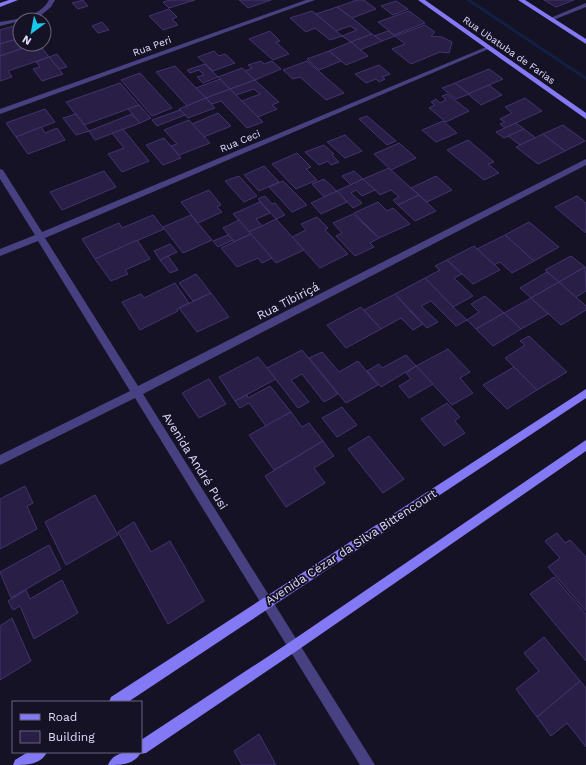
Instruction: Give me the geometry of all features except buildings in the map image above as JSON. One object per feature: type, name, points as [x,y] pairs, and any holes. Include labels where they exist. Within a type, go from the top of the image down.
[{"type":"street","points":[[0,5],[15,0]]},
{"type":"street","name":"Rua Peri","points":[[0,112],[312,0]]},
{"type":"street","name":"Rua Ubatuba de Farias","points":[[421,0],[586,117]]},
{"type":"street","points":[[521,0],[586,42]]},
{"type":"street","points":[[551,19],[586,5]]},
{"type":"street","name":"Rua Ceci","points":[[0,253],[488,48]]},
{"type":"street","name":"Rua Tibiriçá","points":[[0,460],[137,392],[586,162]]},
{"type":"street","name":"Avenida André Pusi","points":[[0,172],[368,765]]},
{"type":"street","name":"Avenida Cézar da Silva Bittencourt","points":[[118,701],[586,393]]},
{"type":"street","points":[[142,747],[294,646],[586,445]]},
{"type":"street","points":[[20,765],[38,753]]},
{"type":"street","points":[[115,765],[133,753]]},
{"type":"lane","points":[[0,24],[42,13],[51,5],[52,0]]},
{"type":"waterway","points":[[468,0],[586,79]]}]
